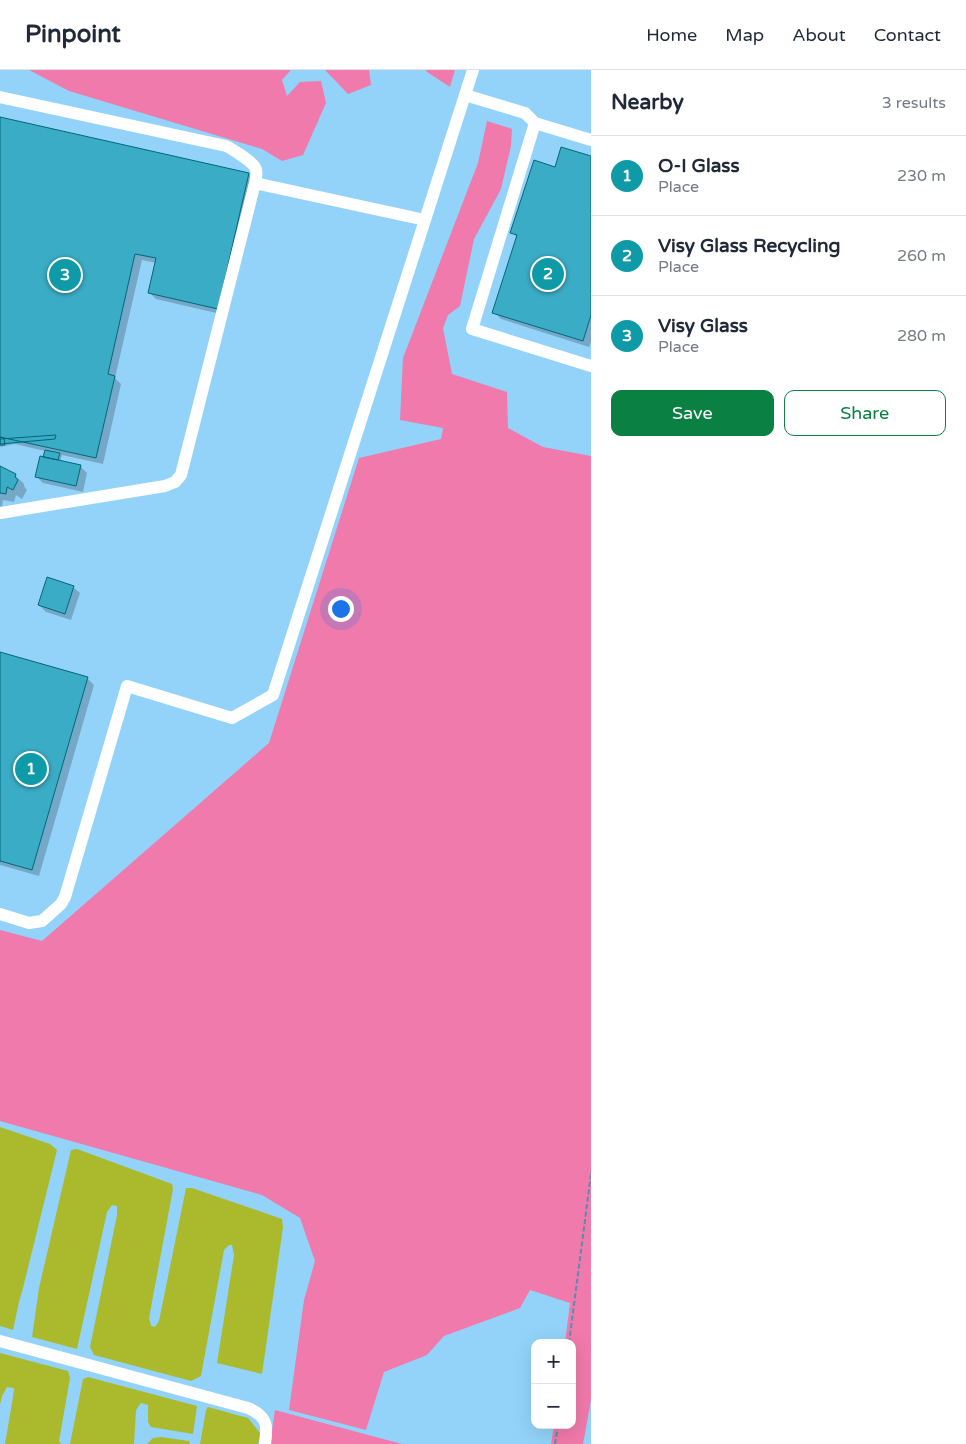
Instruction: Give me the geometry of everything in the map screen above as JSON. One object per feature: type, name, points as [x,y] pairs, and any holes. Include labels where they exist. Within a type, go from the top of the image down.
[{"type":"street","points":[[0,914],[29,923],[42,921],[61,904],[65,897],[127,686],[232,718],[273,695],[473,70]]},
{"type":"street","points":[[465,95],[526,113],[535,123],[591,140]]},
{"type":"street","points":[[0,97],[226,146],[255,166],[256,172],[255,183],[182,475],[175,482],[165,486],[0,513]]},
{"type":"street","points":[[535,123],[472,329],[591,366]]},
{"type":"street","points":[[255,183],[424,220]]},
{"type":"street","points":[[0,1341],[248,1408],[262,1416],[267,1430],[265,1444]]},
{"type":"path","points":[[570,1339],[591,1174]]},
{"type":"path","points":[[555,1444],[557,1429]]},
{"type":"shaded area","points":[[29,70],[291,70],[282,80],[287,96],[300,82],[321,81],[326,103],[303,155],[282,161],[262,149],[69,91]]},
{"type":"shaded area","points":[[325,70],[369,70],[371,85],[348,94]]},
{"type":"shaded area","points":[[426,70],[455,70],[450,87],[427,72]]},
{"type":"shaded area","points":[[487,121],[512,129],[511,146],[501,189],[474,239],[460,306],[448,315],[443,328],[452,374],[507,392],[508,428],[543,447],[591,456],[591,1400],[583,1444],[551,1444],[553,1429],[576,1429],[576,1339],[566,1339],[570,1303],[530,1290],[520,1308],[444,1336],[427,1355],[384,1372],[366,1430],[289,1410],[304,1300],[315,1261],[300,1218],[262,1195],[0,1121],[0,930],[42,941],[269,743],[359,458],[441,439],[443,428],[400,420],[403,358],[478,163]]},
{"type":"shaded area","points":[[0,1127],[50,1144],[57,1150],[13,1330],[0,1326]]},
{"type":"shaded area","points":[[77,1149],[172,1184],[173,1189],[149,1318],[151,1326],[155,1327],[159,1321],[186,1188],[192,1188],[282,1219],[283,1227],[262,1374],[217,1363],[234,1255],[232,1245],[229,1245],[224,1250],[201,1376],[191,1381],[94,1355],[90,1347],[117,1215],[117,1206],[112,1205],[107,1212],[77,1349],[32,1337],[39,1288],[71,1150]]},
{"type":"shaded area","points":[[0,1353],[68,1371],[70,1378],[59,1441],[61,1444],[5,1444],[14,1388],[7,1387],[0,1405]]},
{"type":"shaded area","points":[[88,1377],[197,1406],[193,1434],[151,1427],[148,1422],[148,1405],[141,1403],[136,1410],[134,1444],[70,1444],[83,1379]]},
{"type":"shaded area","points":[[208,1407],[248,1418],[260,1433],[258,1444],[200,1444]]},
{"type":"shaded area","points":[[275,1410],[402,1444],[270,1444]]},
{"type":"shaded area","points":[[161,1437],[189,1441],[190,1444],[147,1444],[153,1438]]},
{"type":"building","points":[[0,117],[249,173],[218,309],[148,293],[156,258],[135,254],[108,374],[115,376],[96,458],[0,437]]},
{"type":"building","points":[[561,147],[591,156],[591,315],[583,341],[492,313],[517,235],[510,233],[534,160],[555,167]]},
{"type":"building","points":[[56,435],[55,439],[0,444],[0,439]]},
{"type":"building","points":[[0,437],[4,438],[5,445],[0,445]]},
{"type":"building","points":[[45,450],[60,453],[58,460],[43,457]]},
{"type":"building","points":[[40,456],[81,465],[76,486],[35,477]]},
{"type":"building","points":[[0,466],[16,474],[15,477],[18,480],[13,490],[7,487],[6,494],[0,493]]},
{"type":"building","points":[[47,577],[74,586],[65,614],[38,605]]},
{"type":"building","points":[[0,652],[88,677],[32,870],[0,861]]},
{"type":"place","name":"Visy Glass Recycling","points":[[548,274]]},
{"type":"place","name":"Visy Glass","points":[[65,275]]},
{"type":"place","name":"O-I Glass","points":[[31,769]]}]
